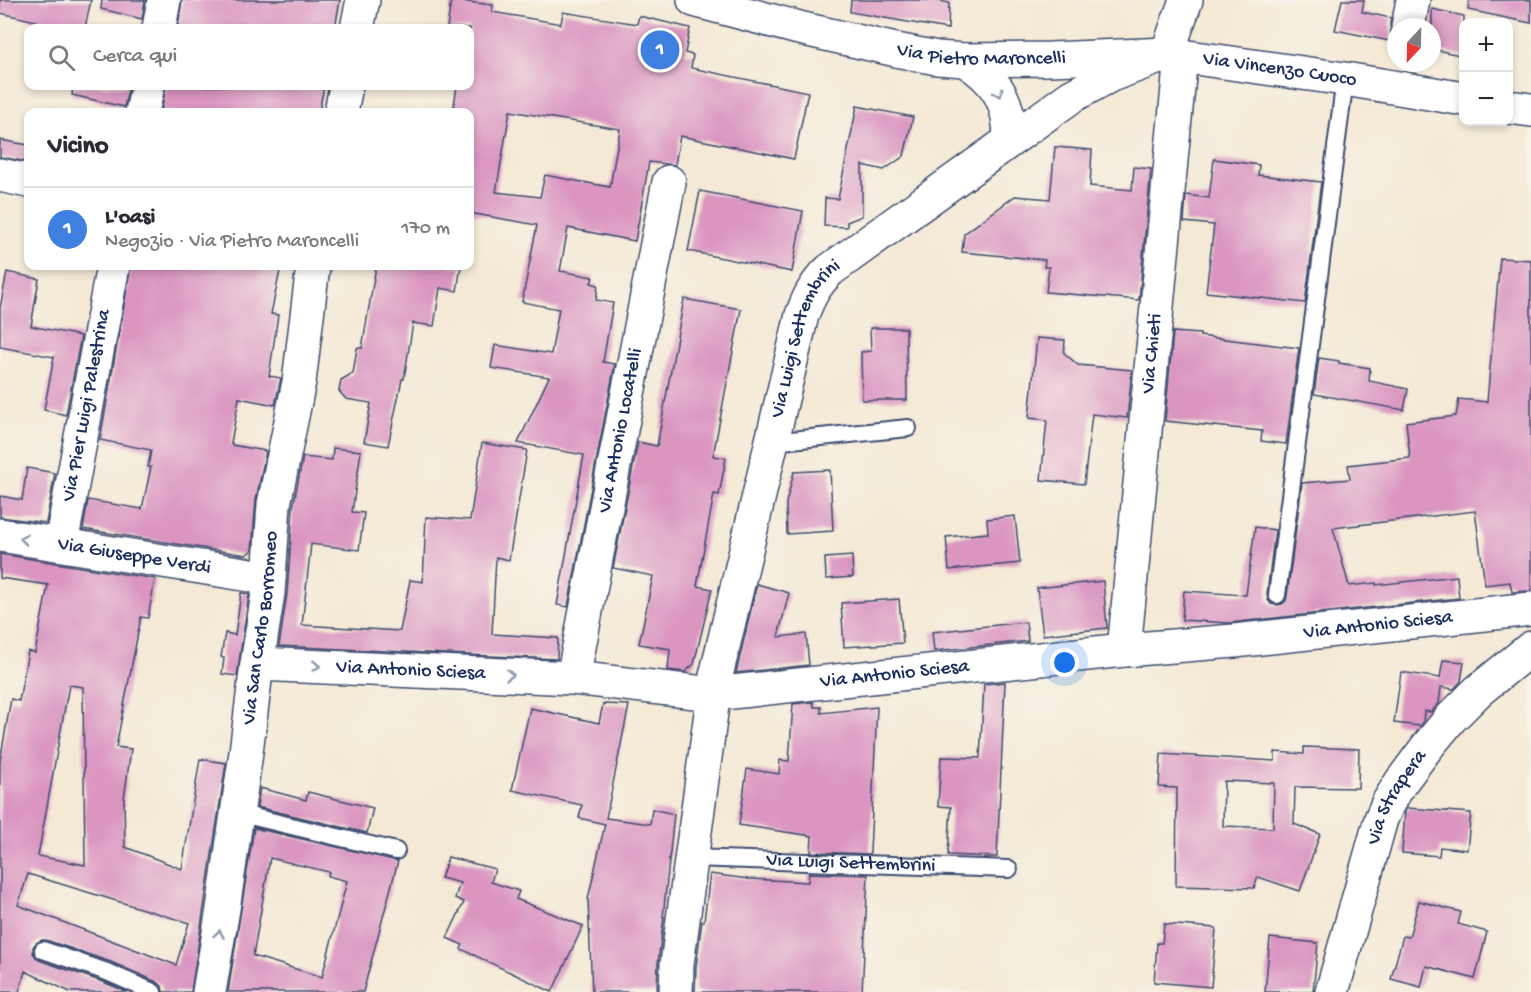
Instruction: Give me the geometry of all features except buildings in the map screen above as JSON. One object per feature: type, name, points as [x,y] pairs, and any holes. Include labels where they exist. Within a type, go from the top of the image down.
[{"type":"street","points":[[160,24],[164,0]]},
{"type":"street","points":[[358,24],[363,0]]},
{"type":"street","name":"Via Pietro Maroncelli","points":[[694,0],[800,14],[910,53],[965,60],[1174,55]]},
{"type":"street","points":[[1174,55],[1185,0]]},
{"type":"street","points":[[1410,18],[1413,0]]},
{"type":"street","name":"Via Vincenzo Cuoco","points":[[1174,55],[1345,79],[1398,75],[1459,97]]},
{"type":"street","name":"Via Luigi Settembrini","points":[[676,992],[677,964],[717,668],[808,298],[814,287],[830,270],[1080,92],[1111,75],[1174,55]]},
{"type":"street","name":"Via Chieti","points":[[1124,650],[1174,55]]},
{"type":"street","points":[[965,60],[981,70],[996,86],[1007,112],[1010,140]]},
{"type":"street","points":[[143,108],[147,90]]},
{"type":"street","points":[[342,108],[345,90]]},
{"type":"street","points":[[1513,108],[1531,110]]},
{"type":"street","points":[[0,175],[24,180]]},
{"type":"street","name":"Via Antonio Locatelli","points":[[573,678],[669,182]]},
{"type":"street","name":"Via Pier Luigi Palestrina","points":[[61,544],[112,270]]},
{"type":"street","name":"Via San Carlo Borromeo","points":[[209,992],[224,909],[268,593],[274,504],[299,382],[313,270]]},
{"type":"street","name":"Via Giuseppe Verdi","points":[[0,535],[269,578]]},
{"type":"street","name":"Via Antonio Sciesa","points":[[257,664],[573,678],[713,694],[1124,650],[1275,630],[1531,609]]},
{"type":"street","name":"Via Strapera","points":[[1332,992],[1381,819],[1388,803],[1414,763],[1451,718],[1478,691],[1531,648]]},
{"type":"lane","points":[[1277,595],[1345,79]]},
{"type":"lane","points":[[772,442],[908,428]]},
{"type":"lane","points":[[237,813],[396,851]]},
{"type":"lane","name":"Via Luigi Settembrini","points":[[692,858],[1009,869]]},
{"type":"lane","points":[[44,950],[107,972],[153,992]]},
{"type":"place","name":"L'oasi","points":[[660,50]]}]
